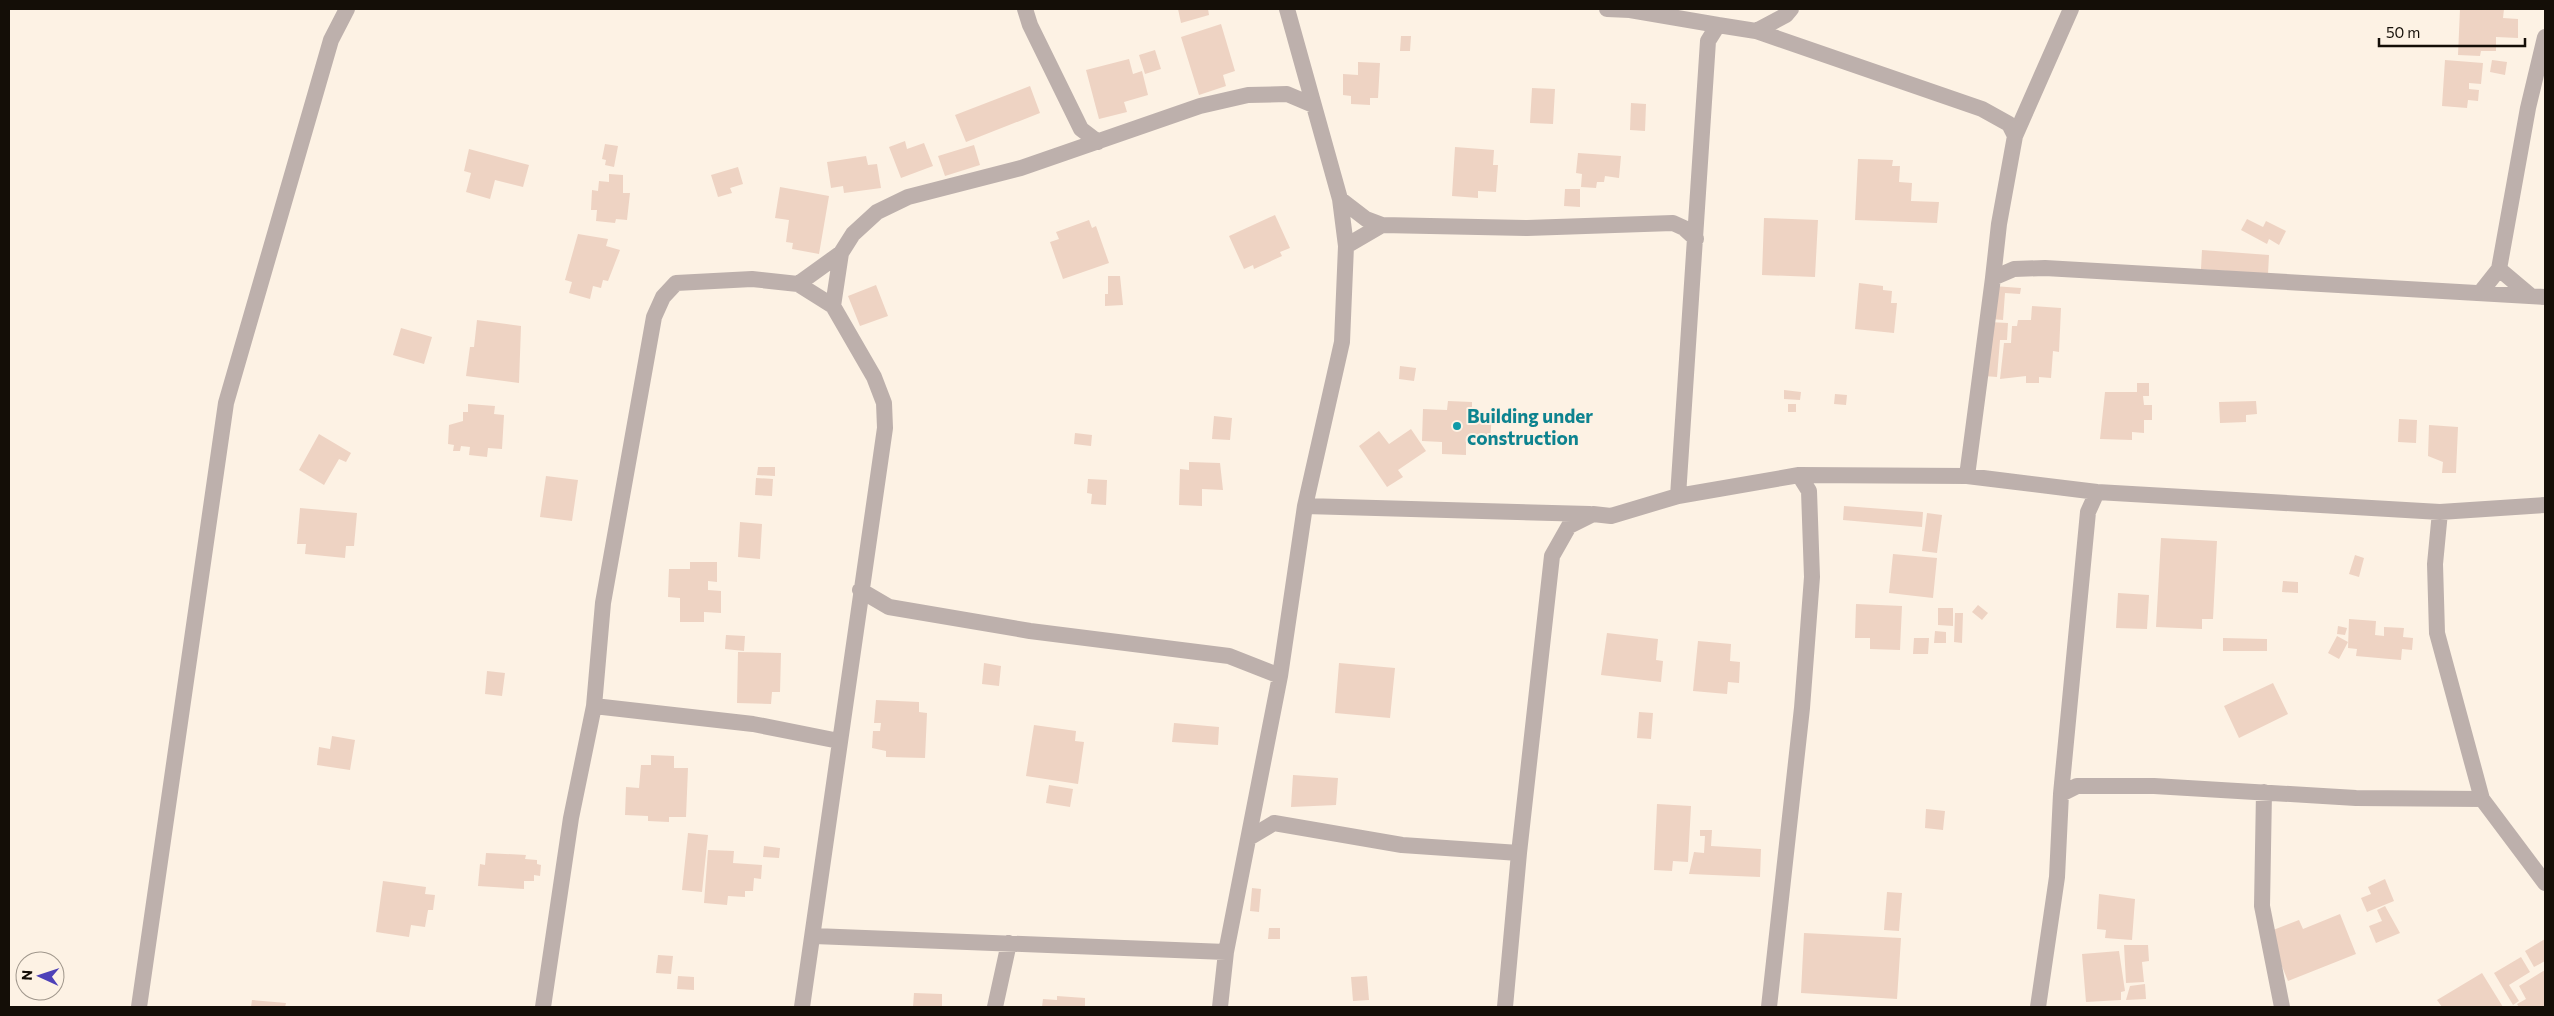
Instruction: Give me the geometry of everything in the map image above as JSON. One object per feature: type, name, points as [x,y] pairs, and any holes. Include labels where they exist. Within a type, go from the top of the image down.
[{"type":"street","points":[[140,1007],[226,403],[331,40],[346,9]]},
{"type":"street","points":[[1026,9],[1030,25],[1081,129],[1098,142]]},
{"type":"street","points":[[1220,1007],[1226,952],[1250,838],[1280,676],[1305,506],[1342,342],[1346,246],[1340,199],[1287,9]]},
{"type":"street","points":[[1607,9],[1630,10],[1756,31],[1982,108],[2009,124],[2014,136]]},
{"type":"street","points":[[1756,31],[1786,15],[1791,9]]},
{"type":"street","points":[[1967,476],[1999,224],[2014,136],[2071,9]]},
{"type":"street","points":[[1678,496],[1708,41],[1718,25]]},
{"type":"street","points":[[2480,293],[2500,269],[2528,108],[2545,37]]},
{"type":"street","points":[[798,284],[841,253],[853,234],[878,212],[908,197],[1021,168],[1200,106],[1248,95],[1287,94],[1313,105]]},
{"type":"street","points":[[1340,199],[1366,219],[1382,225],[1527,228],[1673,224],[1684,228],[1696,239]]},
{"type":"street","points":[[1346,246],[1382,225]]},
{"type":"street","points":[[833,306],[841,253]]},
{"type":"street","points":[[1993,278],[2014,269],[2045,268],[2538,296]]},
{"type":"street","points":[[2500,269],[2538,296]]},
{"type":"street","points":[[543,1007],[572,818],[594,706],[603,603],[654,316],[663,297],[676,283],[752,279],[798,284],[833,306],[874,378],[884,403],[885,428],[860,590],[814,936],[802,1007]]},
{"type":"street","points":[[1305,506],[1611,516],[1678,496],[1798,475],[1967,476],[2097,492],[2440,512],[2545,505]]},
{"type":"street","points":[[1769,1007],[1802,708],[1812,577],[1812,517],[1809,491],[1798,475]]},
{"type":"street","points":[[2038,1007],[2056,877],[2061,794],[2088,512],[2097,492]]},
{"type":"street","points":[[2440,512],[2435,564],[2438,633],[2482,800],[2545,883]]},
{"type":"street","points":[[1505,1007],[1519,853],[1552,556],[1569,526],[1593,514]]},
{"type":"street","points":[[860,590],[889,606],[1030,631],[1229,656],[1280,676]]},
{"type":"street","points":[[857,618],[889,606]]},
{"type":"street","points":[[594,706],[753,724],[839,741]]},
{"type":"street","points":[[2061,794],[2077,786],[2154,786],[2356,798],[2482,800]]},
{"type":"street","points":[[2264,792],[2262,906],[2282,1007]]},
{"type":"street","points":[[1250,838],[1274,823],[1402,844],[1519,853]]},
{"type":"street","points":[[814,936],[1226,952]]},
{"type":"street","points":[[995,1007],[1009,943]]},
{"type":"building","points":[[1178,9],[1208,9],[1209,15],[1181,23]]},
{"type":"building","points":[[2460,9],[2504,9],[2503,18],[2518,19],[2518,38],[2496,37],[2496,51],[2481,51],[2480,56],[2458,55]]},
{"type":"building","points":[[1221,24],[1235,71],[1223,75],[1226,86],[1199,95],[1181,37]]},
{"type":"building","points":[[1401,36],[1411,36],[1410,51],[1400,51]]},
{"type":"building","points":[[1155,50],[1161,69],[1145,74],[1139,55]]},
{"type":"building","points":[[1129,59],[1133,74],[1142,71],[1148,95],[1124,102],[1127,112],[1099,119],[1086,70]]},
{"type":"building","points":[[2445,60],[2483,63],[2481,84],[2469,83],[2469,89],[2479,90],[2478,101],[2468,100],[2467,108],[2442,106]]},
{"type":"building","points":[[2492,60],[2507,62],[2505,75],[2490,72]]},
{"type":"building","points":[[1358,62],[1380,63],[1378,98],[1370,98],[1370,105],[1351,104],[1351,96],[1343,95],[1343,74],[1358,75]]},
{"type":"building","points":[[1030,86],[1040,113],[966,142],[955,115]]},
{"type":"building","points":[[1532,88],[1555,89],[1553,124],[1530,123]]},
{"type":"building","points":[[1631,103],[1646,104],[1645,131],[1630,130]]},
{"type":"building","points":[[905,141],[907,149],[924,143],[933,166],[901,178],[889,147]]},
{"type":"building","points":[[605,144],[618,146],[614,167],[605,165],[606,160],[602,159]]},
{"type":"building","points":[[974,145],[980,165],[945,176],[938,156]]},
{"type":"building","points":[[1455,147],[1494,150],[1493,165],[1498,165],[1496,192],[1478,191],[1478,198],[1452,196]]},
{"type":"building","points":[[469,149],[529,165],[523,187],[495,180],[490,199],[466,192],[471,173],[464,171]]},
{"type":"building","points":[[1578,153],[1621,156],[1619,178],[1605,176],[1604,182],[1597,182],[1596,188],[1581,187],[1582,174],[1576,173]]},
{"type":"building","points":[[866,156],[868,165],[877,164],[881,188],[844,193],[843,186],[831,188],[827,162]]},
{"type":"building","points":[[1858,159],[1893,160],[1892,166],[1900,166],[1899,182],[1912,183],[1911,201],[1939,202],[1937,223],[1855,220]]},
{"type":"building","points":[[738,167],[743,184],[730,188],[732,193],[718,197],[711,175]]},
{"type":"building","points":[[609,174],[623,175],[623,193],[630,193],[627,220],[616,219],[615,223],[596,221],[597,210],[591,210],[592,190],[598,191],[599,181],[609,182]]},
{"type":"building","points":[[780,187],[829,196],[819,254],[792,249],[793,243],[786,242],[789,220],[775,218]]},
{"type":"building","points":[[1565,189],[1580,189],[1580,207],[1564,206]]},
{"type":"building","points":[[1275,215],[1290,248],[1280,252],[1282,256],[1254,269],[1253,265],[1244,269],[1229,236]]},
{"type":"building","points":[[1764,218],[1818,220],[1815,277],[1762,275]]},
{"type":"building","points":[[2247,219],[2263,227],[2266,221],[2286,231],[2279,245],[2269,239],[2267,244],[2241,230]]},
{"type":"building","points":[[1089,220],[1092,228],[1096,226],[1109,263],[1063,279],[1050,242],[1059,239],[1056,232]]},
{"type":"building","points":[[578,234],[608,239],[606,246],[620,250],[608,281],[603,280],[601,288],[593,286],[590,299],[569,293],[572,282],[565,280]]},
{"type":"building","points":[[2202,250],[2269,255],[2268,274],[2201,269]]},
{"type":"building","points":[[1108,276],[1120,276],[1123,305],[1105,306],[1105,294],[1108,294]]},
{"type":"building","points":[[1859,283],[1883,286],[1883,290],[1892,291],[1891,303],[1897,303],[1894,333],[1855,329]]},
{"type":"building","points":[[876,285],[888,316],[860,326],[848,296]]},
{"type":"building","points":[[1993,286],[2021,288],[2020,294],[2005,293],[2003,320],[1991,319]]},
{"type":"building","points":[[2032,306],[2061,308],[2059,352],[2053,351],[2051,378],[2039,377],[2039,383],[2026,383],[2026,376],[2000,379],[2004,343],[2011,343],[2012,326],[2017,326],[2018,320],[2031,320]]},
{"type":"building","points":[[477,320],[521,326],[519,383],[466,376],[470,347],[474,347]]},
{"type":"building","points":[[1988,322],[2008,323],[2007,340],[2000,340],[1997,377],[1984,376]]},
{"type":"building","points":[[401,328],[432,337],[424,364],[393,355]]},
{"type":"building","points":[[1400,366],[1416,368],[1414,381],[1399,379]]},
{"type":"building","points":[[2137,383],[2149,383],[2149,396],[2143,396],[2144,405],[2152,405],[2152,420],[2144,420],[2144,433],[2132,432],[2132,440],[2100,439],[2105,392],[2137,392]]},
{"type":"building","points":[[1784,390],[1801,392],[1800,400],[1784,399]]},
{"type":"building","points":[[1835,394],[1847,395],[1846,405],[1834,404]]},
{"type":"building","name":"Building under construction","points":[[1448,401],[1472,402],[1472,411],[1492,412],[1490,442],[1466,440],[1466,455],[1442,454],[1442,442],[1422,441],[1423,409],[1447,410]]},
{"type":"building","points":[[2256,401],[2257,414],[2246,415],[2246,422],[2220,423],[2219,402]]},
{"type":"building","points":[[468,404],[495,406],[494,414],[504,415],[502,449],[488,448],[487,457],[469,455],[470,447],[461,446],[460,451],[453,451],[454,445],[448,444],[449,425],[463,421],[463,412],[468,412]]},
{"type":"building","points":[[1788,404],[1796,404],[1796,412],[1788,412]]},
{"type":"building","points":[[1214,416],[1232,418],[1230,440],[1212,439]]},
{"type":"building","points":[[2399,419],[2417,420],[2416,443],[2398,442]]},
{"type":"building","points":[[2429,425],[2458,427],[2456,473],[2442,473],[2443,462],[2428,456]]},
{"type":"building","points":[[1411,429],[1426,451],[1398,470],[1403,477],[1387,487],[1359,446],[1379,431],[1389,444]]},
{"type":"building","points":[[1075,433],[1092,435],[1091,446],[1074,444]]},
{"type":"building","points":[[319,434],[351,453],[346,462],[339,459],[324,485],[299,470]]},
{"type":"building","points":[[1189,462],[1220,463],[1223,490],[1202,489],[1202,506],[1179,505],[1180,469],[1189,470]]},
{"type":"building","points":[[758,467],[775,467],[775,476],[757,475]]},
{"type":"building","points":[[546,476],[578,480],[572,521],[540,517]]},
{"type":"building","points":[[756,478],[773,479],[772,496],[755,495]]},
{"type":"building","points":[[1088,479],[1107,480],[1106,505],[1091,504],[1092,494],[1087,493]]},
{"type":"building","points":[[1844,506],[1923,512],[1922,527],[1843,520]]},
{"type":"building","points":[[300,508],[357,513],[354,546],[346,546],[345,558],[305,554],[306,544],[297,544]]},
{"type":"building","points":[[1927,513],[1942,515],[1937,553],[1922,551]]},
{"type":"building","points":[[740,522],[762,524],[760,559],[738,557]]},
{"type":"building","points":[[2161,538],[2217,541],[2213,619],[2202,619],[2202,629],[2156,627]]},
{"type":"building","points":[[1893,554],[1937,558],[1933,598],[1889,593]]},
{"type":"building","points":[[2355,555],[2364,558],[2359,577],[2349,574]]},
{"type":"building","points":[[690,562],[717,562],[717,582],[708,581],[708,590],[721,591],[721,613],[704,612],[704,622],[680,622],[680,598],[668,597],[669,569],[690,569]]},
{"type":"building","points":[[2283,581],[2298,582],[2298,593],[2282,592]]},
{"type":"building","points":[[2118,593],[2149,595],[2147,629],[2116,628]]},
{"type":"building","points":[[1856,604],[1902,606],[1900,650],[1870,649],[1870,638],[1855,638]]},
{"type":"building","points":[[1978,605],[1988,613],[1982,620],[1972,612]]},
{"type":"building","points":[[1938,608],[1953,608],[1953,626],[1938,625]]},
{"type":"building","points":[[1955,613],[1963,613],[1962,643],[1954,642]]},
{"type":"building","points":[[2349,619],[2376,621],[2375,635],[2384,636],[2384,627],[2404,628],[2403,637],[2413,638],[2412,650],[2402,649],[2401,660],[2356,656],[2357,649],[2348,648]]},
{"type":"building","points":[[2338,626],[2347,628],[2345,635],[2337,634]]},
{"type":"building","points":[[1935,631],[1946,632],[1946,643],[1934,643]]},
{"type":"building","points":[[1607,633],[1658,639],[1656,660],[1663,661],[1661,682],[1601,675]]},
{"type":"building","points":[[726,635],[745,636],[744,651],[725,649]]},
{"type":"building","points":[[2337,636],[2348,642],[2339,659],[2328,653]]},
{"type":"building","points":[[1914,638],[1929,638],[1928,654],[1913,654]]},
{"type":"building","points":[[2223,638],[2267,639],[2267,651],[2223,651]]},
{"type":"building","points":[[1698,641],[1731,644],[1730,661],[1740,662],[1739,683],[1728,682],[1727,694],[1693,691]]},
{"type":"building","points":[[738,652],[781,653],[780,692],[772,692],[771,704],[737,703]]},
{"type":"building","points":[[984,663],[1001,666],[999,686],[982,684]]},
{"type":"building","points":[[1339,663],[1395,668],[1390,718],[1335,713]]},
{"type":"building","points":[[487,671],[505,673],[502,696],[485,694]]},
{"type":"building","points":[[2273,683],[2288,714],[2239,738],[2224,706]]},
{"type":"building","points":[[876,700],[919,702],[919,712],[927,713],[925,758],[886,757],[886,751],[872,748],[873,731],[880,731],[881,723],[874,723]]},
{"type":"building","points":[[1639,712],[1653,713],[1651,739],[1637,738]]},
{"type":"building","points":[[1174,723],[1219,727],[1218,745],[1172,742]]},
{"type":"building","points":[[1034,725],[1076,731],[1075,741],[1084,742],[1078,784],[1026,776]]},
{"type":"building","points":[[332,736],[355,740],[350,770],[317,765],[319,747],[330,749]]},
{"type":"building","points":[[651,755],[674,756],[674,768],[688,768],[686,817],[669,817],[669,822],[648,821],[648,816],[625,815],[626,787],[639,788],[641,765],[651,765]]},
{"type":"building","points":[[1293,775],[1338,778],[1336,805],[1291,807]]},
{"type":"building","points":[[1049,785],[1073,789],[1070,807],[1046,803]]},
{"type":"building","points":[[1657,804],[1691,806],[1688,862],[1673,861],[1672,871],[1654,870]]},
{"type":"building","points":[[1926,809],[1945,811],[1943,830],[1925,828]]},
{"type":"building","points":[[1700,830],[1712,830],[1711,846],[1761,849],[1760,877],[1689,874],[1694,852],[1704,853],[1705,836],[1700,836]]},
{"type":"building","points":[[688,833],[708,835],[702,892],[682,890]]},
{"type":"building","points":[[764,846],[780,848],[779,858],[763,857]]},
{"type":"building","points":[[708,850],[734,851],[733,863],[762,865],[761,879],[754,878],[753,891],[745,891],[745,897],[728,896],[727,905],[704,903]]},
{"type":"building","points":[[486,853],[526,855],[525,859],[537,860],[537,864],[541,865],[540,876],[534,875],[534,881],[524,881],[524,889],[478,886],[480,864],[485,865]]},
{"type":"building","points":[[2385,879],[2394,901],[2367,912],[2361,898],[2371,894],[2368,887]]},
{"type":"building","points":[[383,881],[426,887],[425,894],[435,895],[433,910],[428,910],[425,927],[411,925],[409,937],[376,932]]},
{"type":"building","points":[[1252,888],[1261,889],[1259,912],[1250,911]]},
{"type":"building","points":[[1887,892],[1902,893],[1899,931],[1884,930]]},
{"type":"building","points":[[2099,894],[2135,899],[2132,940],[2105,938],[2106,930],[2097,929]]},
{"type":"building","points":[[2385,906],[2400,933],[2376,943],[2369,926],[2382,921],[2377,910]]},
{"type":"building","points":[[2340,914],[2356,954],[2288,981],[2268,932],[2299,920],[2303,929]]},
{"type":"building","points":[[1269,928],[1280,928],[1280,939],[1268,939]]},
{"type":"building","points":[[1804,933],[1901,938],[1897,999],[1801,993]]},
{"type":"building","points":[[2545,939],[2545,961],[2534,967],[2525,951]]},
{"type":"building","points":[[2124,945],[2148,945],[2149,961],[2142,962],[2144,982],[2126,983]]},
{"type":"building","points":[[2119,951],[2125,991],[2121,992],[2121,1000],[2086,1002],[2082,954]]},
{"type":"building","points":[[658,955],[673,956],[671,974],[656,973]]},
{"type":"building","points":[[2521,957],[2530,972],[2509,985],[2519,1001],[2513,1005],[2494,973]]},
{"type":"building","points":[[2545,970],[2545,1007],[2519,1007],[2517,1004],[2526,999],[2519,986]]},
{"type":"building","points":[[2482,973],[2503,1007],[2442,1007],[2437,1000]]},
{"type":"building","points":[[678,976],[694,977],[694,990],[677,989]]},
{"type":"building","points":[[1367,976],[1369,1000],[1353,1001],[1351,977]]},
{"type":"building","points":[[2145,984],[2146,999],[2126,1000],[2130,986]]},
{"type":"building","points":[[914,993],[942,994],[942,1007],[913,1007]]},
{"type":"building","points":[[1057,996],[1085,998],[1085,1007],[1042,1007],[1043,999],[1057,1000]]},
{"type":"building","points":[[252,1000],[286,1003],[285,1007],[251,1007]]},
{"type":"place","name":"Building under construction","points":[[1457,426]]}]
